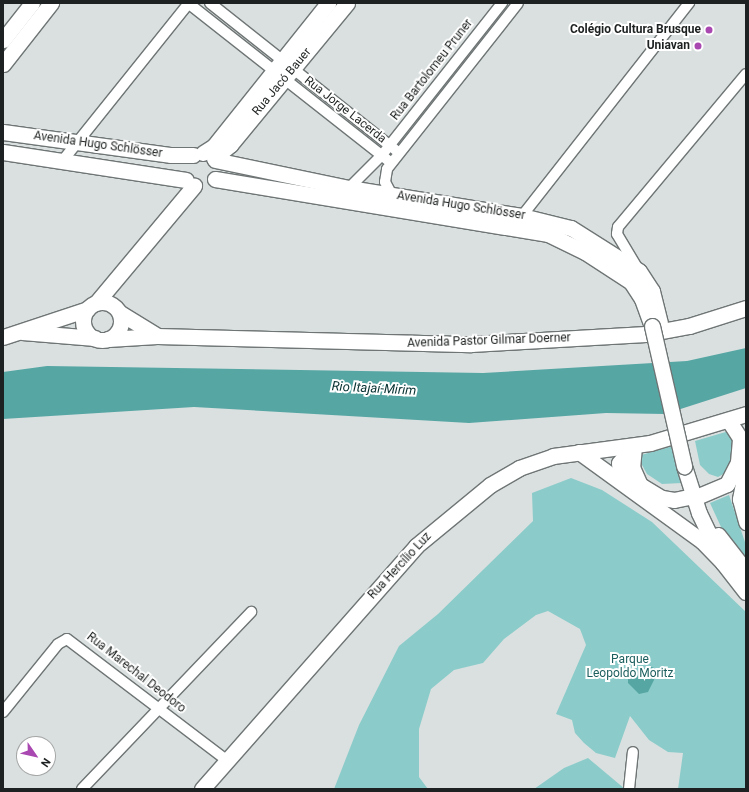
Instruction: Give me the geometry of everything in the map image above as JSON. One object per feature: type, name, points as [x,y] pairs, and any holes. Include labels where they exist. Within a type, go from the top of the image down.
[{"type":"main road","points":[[3,64],[25,24],[32,3]]},
{"type":"main road","points":[[3,40],[51,3]]},
{"type":"main road","name":"Rua Jacó Bauer","points":[[206,157],[230,145],[284,70],[328,3]]},
{"type":"main road","name":"Rua Jacó Bauer","points":[[284,70],[347,3]]},
{"type":"main road","name":"Avenida Hugo Schlösser","points":[[3,132],[77,143],[206,157],[349,188],[522,216],[570,228],[639,271],[652,291],[656,324]]},
{"type":"main road","name":"Avenida Hugo Schlösser","points":[[3,152],[64,159],[190,183]]},
{"type":"main road","points":[[206,157],[215,179],[208,185],[190,183],[184,166],[206,157]]},
{"type":"main road","name":"Avenida Hugo Schlösser","points":[[215,179],[548,234],[585,252],[631,282],[656,324]]},
{"type":"main road","points":[[124,269],[118,311],[118,332],[102,338],[85,328],[92,306],[124,269],[190,183]]},
{"type":"main road","points":[[10,334],[107,302],[118,311]]},
{"type":"main road","name":"Avenida Pastor Gilmar Doerner","points":[[10,334],[102,338],[157,336],[471,344],[646,334],[689,326],[746,308]]},
{"type":"main road","name":"Avenida Pastor Gilmar Doerner","points":[[118,311],[157,336]]},
{"type":"main road","points":[[656,324],[697,495],[724,563]]},
{"type":"main road","name":"Rua Hercílio Luz","points":[[202,789],[424,538],[502,477],[535,461],[579,452],[634,446],[729,421],[746,414]]},
{"type":"main road","points":[[634,446],[632,467],[640,485],[662,498],[674,500],[697,495],[727,484],[744,443],[729,421]]},
{"type":"main road","points":[[623,482],[619,463],[634,446]]},
{"type":"main road","points":[[579,452],[623,482],[702,541],[724,563],[746,592]]},
{"type":"main road","points":[[746,468],[740,499],[746,522]]},
{"type":"main road","points":[[697,495],[712,525],[746,571]]},
{"type":"street","name":"Rua Jorge Lacerda","points":[[188,3],[390,145],[399,153]]},
{"type":"street","points":[[64,159],[188,3]]},
{"type":"street","name":"Rua Jorge Lacerda","points":[[210,3],[391,163]]},
{"type":"street","name":"Rua Bartolomeu Pruner","points":[[349,188],[382,155],[502,3]]},
{"type":"street","points":[[392,195],[385,182],[391,163],[518,3]]},
{"type":"street","points":[[522,216],[689,3]]},
{"type":"street","points":[[450,69],[460,76]]},
{"type":"street","points":[[639,271],[617,234],[618,227],[746,74]]},
{"type":"street","points":[[82,789],[251,612]]},
{"type":"street","name":"Rua Marechal Deodoro","points":[[3,712],[58,644],[67,639],[159,707],[228,761]]},
{"type":"street","points":[[630,789],[633,752]]},
{"type":"green space","points":[[729,431],[737,443],[727,472],[718,477],[709,474],[700,465],[695,441]]},
{"type":"green space","points":[[673,446],[682,483],[662,484],[647,474],[641,463],[641,455]]},
{"type":"green space","name":"Parque Leopoldo Moritz","points":[[571,478],[602,490],[652,522],[746,612],[746,789],[678,789],[683,753],[668,752],[649,740],[630,716],[615,758],[596,753],[584,743],[575,733],[572,720],[556,714],[586,645],[580,629],[548,611],[536,615],[504,639],[483,663],[454,670],[431,689],[419,729],[419,777],[428,789],[334,789],[359,725],[399,646],[438,614],[533,521],[532,493]]},
{"type":"green space","points":[[729,495],[746,545],[746,565],[721,527],[710,503]]},
{"type":"green space","points":[[588,758],[625,789],[534,789],[564,768]]},
{"type":"water","name":"Rio Itajaí-Mirim","points":[[746,348],[746,388],[665,414],[606,413],[469,423],[194,407],[3,419],[3,372],[47,366],[483,373],[687,361]]},
{"type":"water","points":[[650,666],[656,669],[654,680],[648,692],[639,694],[628,683],[628,676]]},
{"type":"place","name":"Colégio Cultura Brusque","points":[[709,30]]},
{"type":"place","name":"Uniavan","points":[[698,46]]}]
